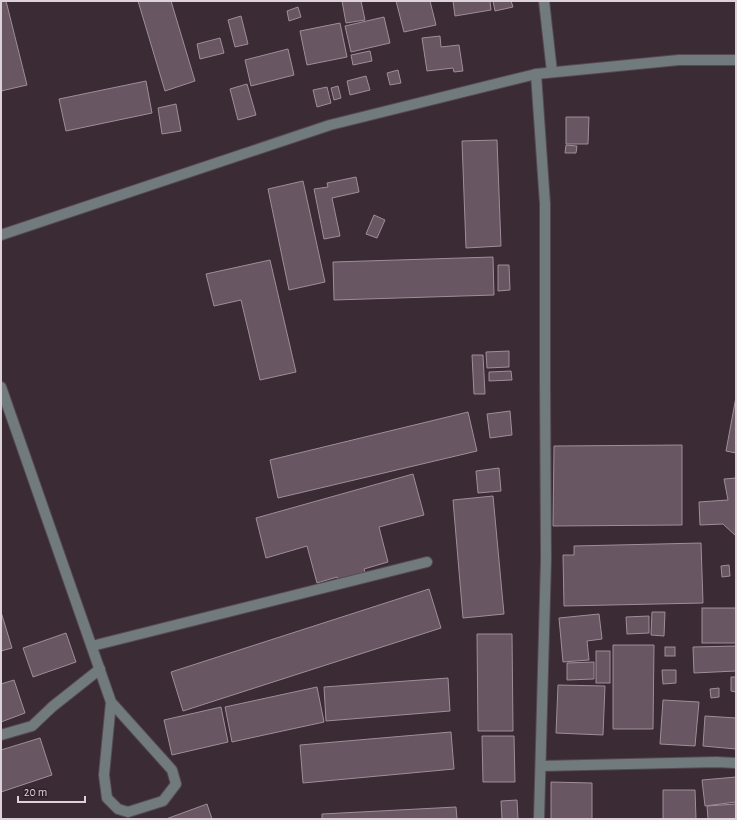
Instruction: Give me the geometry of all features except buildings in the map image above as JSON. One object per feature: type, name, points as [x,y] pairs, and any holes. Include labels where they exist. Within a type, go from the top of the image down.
[{"type":"street","points":[[544,1],[552,72]]},
{"type":"street","points":[[1,235],[330,125],[536,74],[679,60],[736,60]]},
{"type":"street","points":[[536,74],[545,212],[546,559],[539,819]]},
{"type":"street","points":[[1,387],[112,702],[172,770],[176,784],[163,801],[128,812],[118,809],[107,798],[104,775],[112,702]]},
{"type":"street","points":[[92,646],[427,562]]},
{"type":"street","points":[[1,735],[32,726],[52,707],[100,669]]},
{"type":"street","points":[[541,766],[716,762],[736,763]]}]
